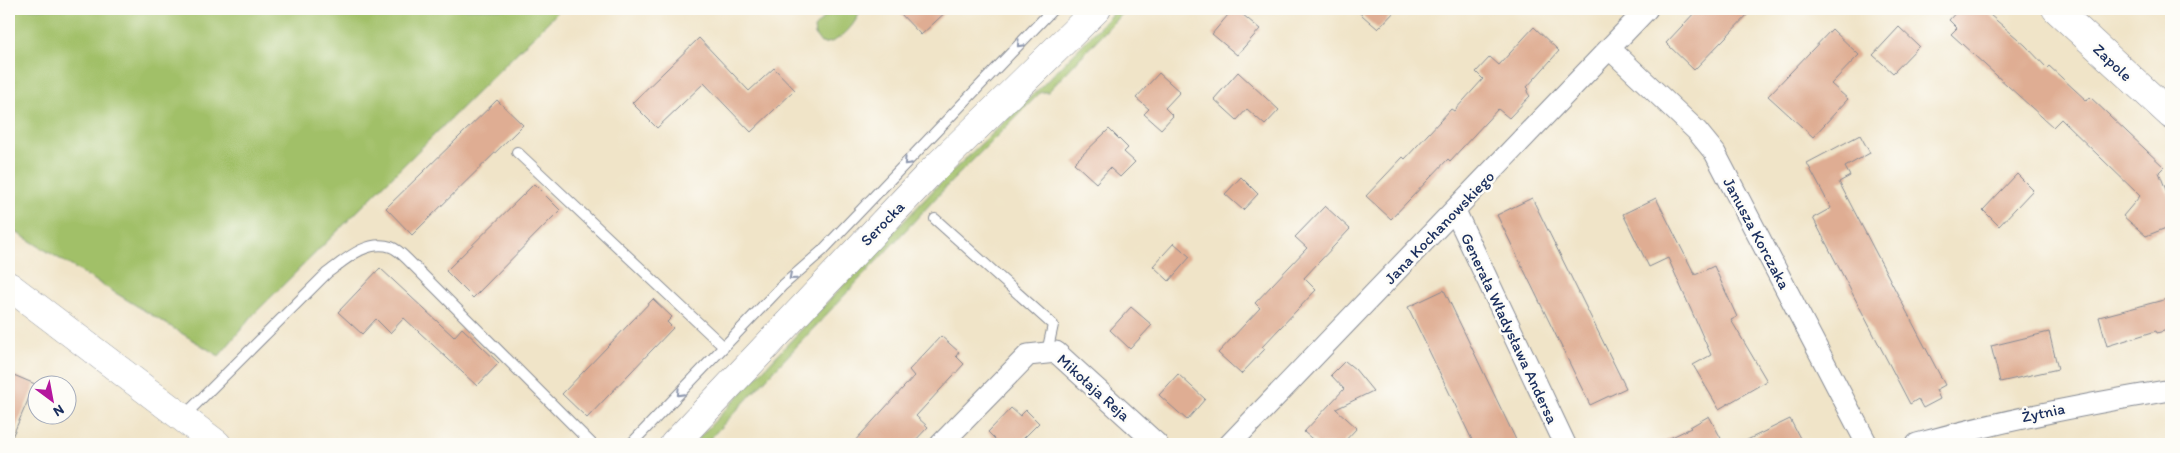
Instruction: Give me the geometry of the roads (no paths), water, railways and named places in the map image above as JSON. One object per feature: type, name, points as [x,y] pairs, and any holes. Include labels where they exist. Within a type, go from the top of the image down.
[{"type":"main road","name":"Serocka","points":[[674,444],[894,209],[1097,9]]},
{"type":"main road","name":"Zapole","points":[[2056,9],[2171,115]]},
{"type":"main road","points":[[9,286],[217,444]]},
{"type":"street","name":"Jana Kochanowskiego","points":[[1230,444],[1647,9]]},
{"type":"street","name":"Janusza Korczaka","points":[[1610,49],[1697,131],[1715,153],[1867,444]]},
{"type":"street","name":"Generała Władysława Andersa","points":[[1454,211],[1565,444]]},
{"type":"street","name":"Mikołaja Reja","points":[[941,444],[1028,354],[1047,352],[1056,352],[1157,444]]},
{"type":"street","name":"Żytnia","points":[[1917,444],[1997,422],[2064,408],[2171,390]]},
{"type":"lane","points":[[631,444],[782,286],[828,244],[1053,9]]},
{"type":"lane","points":[[517,152],[724,347]]},
{"type":"lane","points":[[935,219],[1053,325],[1047,352]]},
{"type":"lane","points":[[183,417],[327,273],[354,254],[376,244],[393,247],[407,259],[592,444]]}]
